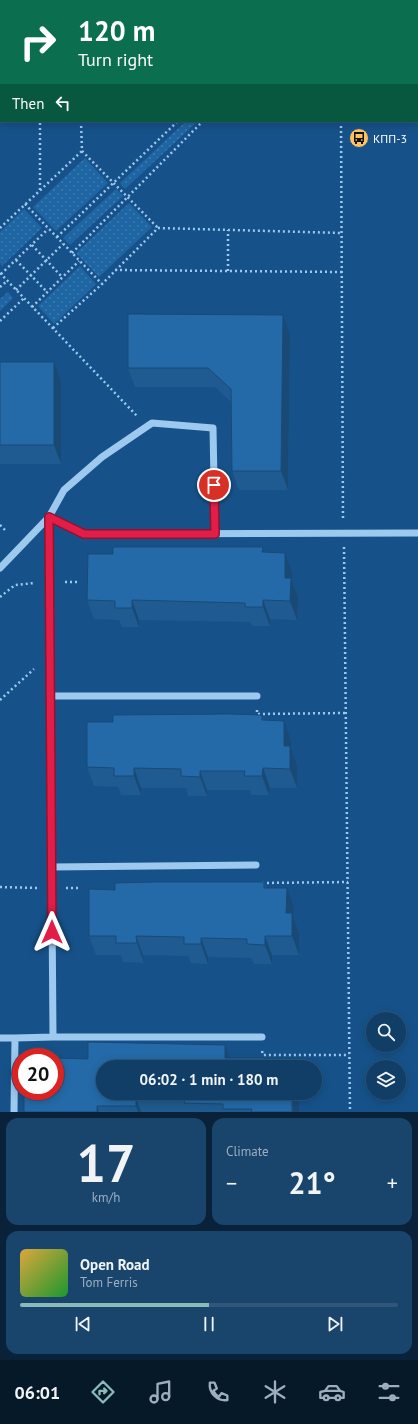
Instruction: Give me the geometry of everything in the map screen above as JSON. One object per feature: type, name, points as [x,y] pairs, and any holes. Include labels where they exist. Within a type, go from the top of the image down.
[{"type":"lane","points":[[0,568],[49,517],[64,490],[102,457],[152,423],[213,428],[215,534]]},
{"type":"lane","points":[[49,517],[84,534],[418,533]]},
{"type":"lane","points":[[49,517],[52,1037]]},
{"type":"lane","points":[[50,696],[257,696]]},
{"type":"lane","points":[[51,867],[256,865]]},
{"type":"lane","points":[[0,1038],[262,1037]]},
{"type":"lane","points":[[14,1112],[15,1038]]},
{"type":"path","points":[[40,122],[40,190]]},
{"type":"path","points":[[81,122],[82,151],[115,182],[158,228],[342,233]]},
{"type":"path","points":[[57,237],[177,122]]},
{"type":"path","points":[[72,253],[202,122]]},
{"type":"path","points":[[341,122],[343,534],[350,1112]]},
{"type":"path","points":[[0,228],[82,151]]},
{"type":"path","points":[[25,204],[102,284]]},
{"type":"path","points":[[53,328],[102,284],[114,270],[158,228]]},
{"type":"path","points":[[48,229],[0,274],[148,426]]},
{"type":"path","points":[[228,230],[228,271]]},
{"type":"path","points":[[16,290],[63,244]]},
{"type":"path","points":[[32,245],[62,277]]},
{"type":"path","points":[[16,260],[47,292]]},
{"type":"path","points":[[32,307],[79,261]]},
{"type":"path","points":[[114,270],[342,272]]},
{"type":"path","points":[[0,287],[7,280]]},
{"type":"path","points":[[0,321],[24,298]]},
{"type":"path","points":[[0,525],[6,531]]},
{"type":"path","points":[[0,700],[49,655]]},
{"type":"path","points":[[257,696],[257,714],[346,713]]},
{"type":"path","points":[[256,865],[256,883],[348,882]]},
{"type":"path","points":[[262,1037],[262,1055],[350,1055]]},
{"type":"shaded area","points":[[185,122],[197,122],[125,189],[120,183]]},
{"type":"shaded area","points":[[85,158],[108,183],[56,231],[33,207]]},
{"type":"shaded area","points":[[116,189],[123,196],[70,245],[63,238]]},
{"type":"shaded area","points":[[129,203],[152,227],[99,277],[76,253]]},
{"type":"shaded area","points":[[24,209],[42,228],[2,266],[0,263],[0,232]]},
{"type":"shaded area","points":[[80,266],[96,284],[54,324],[38,306]]},
{"type":"shaded area","points":[[8,292],[13,298],[0,311],[0,299]]},
{"type":"building","points":[[128,314],[283,315],[281,471],[232,471],[231,389],[208,368],[128,368]]},
{"type":"building","points":[[0,362],[54,362],[54,445],[0,445]]},
{"type":"building","points":[[113,547],[263,547],[262,552],[285,553],[285,578],[291,578],[290,601],[263,600],[263,607],[245,607],[245,603],[132,600],[132,608],[115,608],[115,601],[87,600],[88,554],[113,554]]},
{"type":"building","points":[[113,715],[262,715],[262,720],[284,721],[284,746],[290,746],[290,769],[263,768],[262,776],[244,776],[245,771],[200,771],[200,777],[181,776],[181,769],[134,768],[134,776],[114,776],[114,768],[87,767],[87,722],[113,722]]},
{"type":"building","points":[[264,882],[264,888],[287,888],[286,913],[292,913],[292,936],[265,936],[265,945],[247,944],[247,939],[201,938],[201,944],[184,944],[184,937],[136,936],[137,943],[116,943],[116,936],[89,936],[89,889],[115,890],[115,883]]},
{"type":"building","points":[[88,1042],[225,1045],[225,1058],[265,1058],[265,1060],[96,1060],[96,1100],[136,1100],[136,1106],[97,1106],[97,1112],[24,1112],[24,1100],[64,1100],[64,1058],[88,1059]]},
{"type":"building","points":[[185,1100],[292,1100],[292,1112],[251,1112],[252,1109],[223,1109],[223,1104],[184,1103]]},
{"type":"place","name":"КПП-3","points":[[359,138]]},
{"type":"route","points":[[52,932],[49,517],[84,534],[215,534],[214,485]]}]
